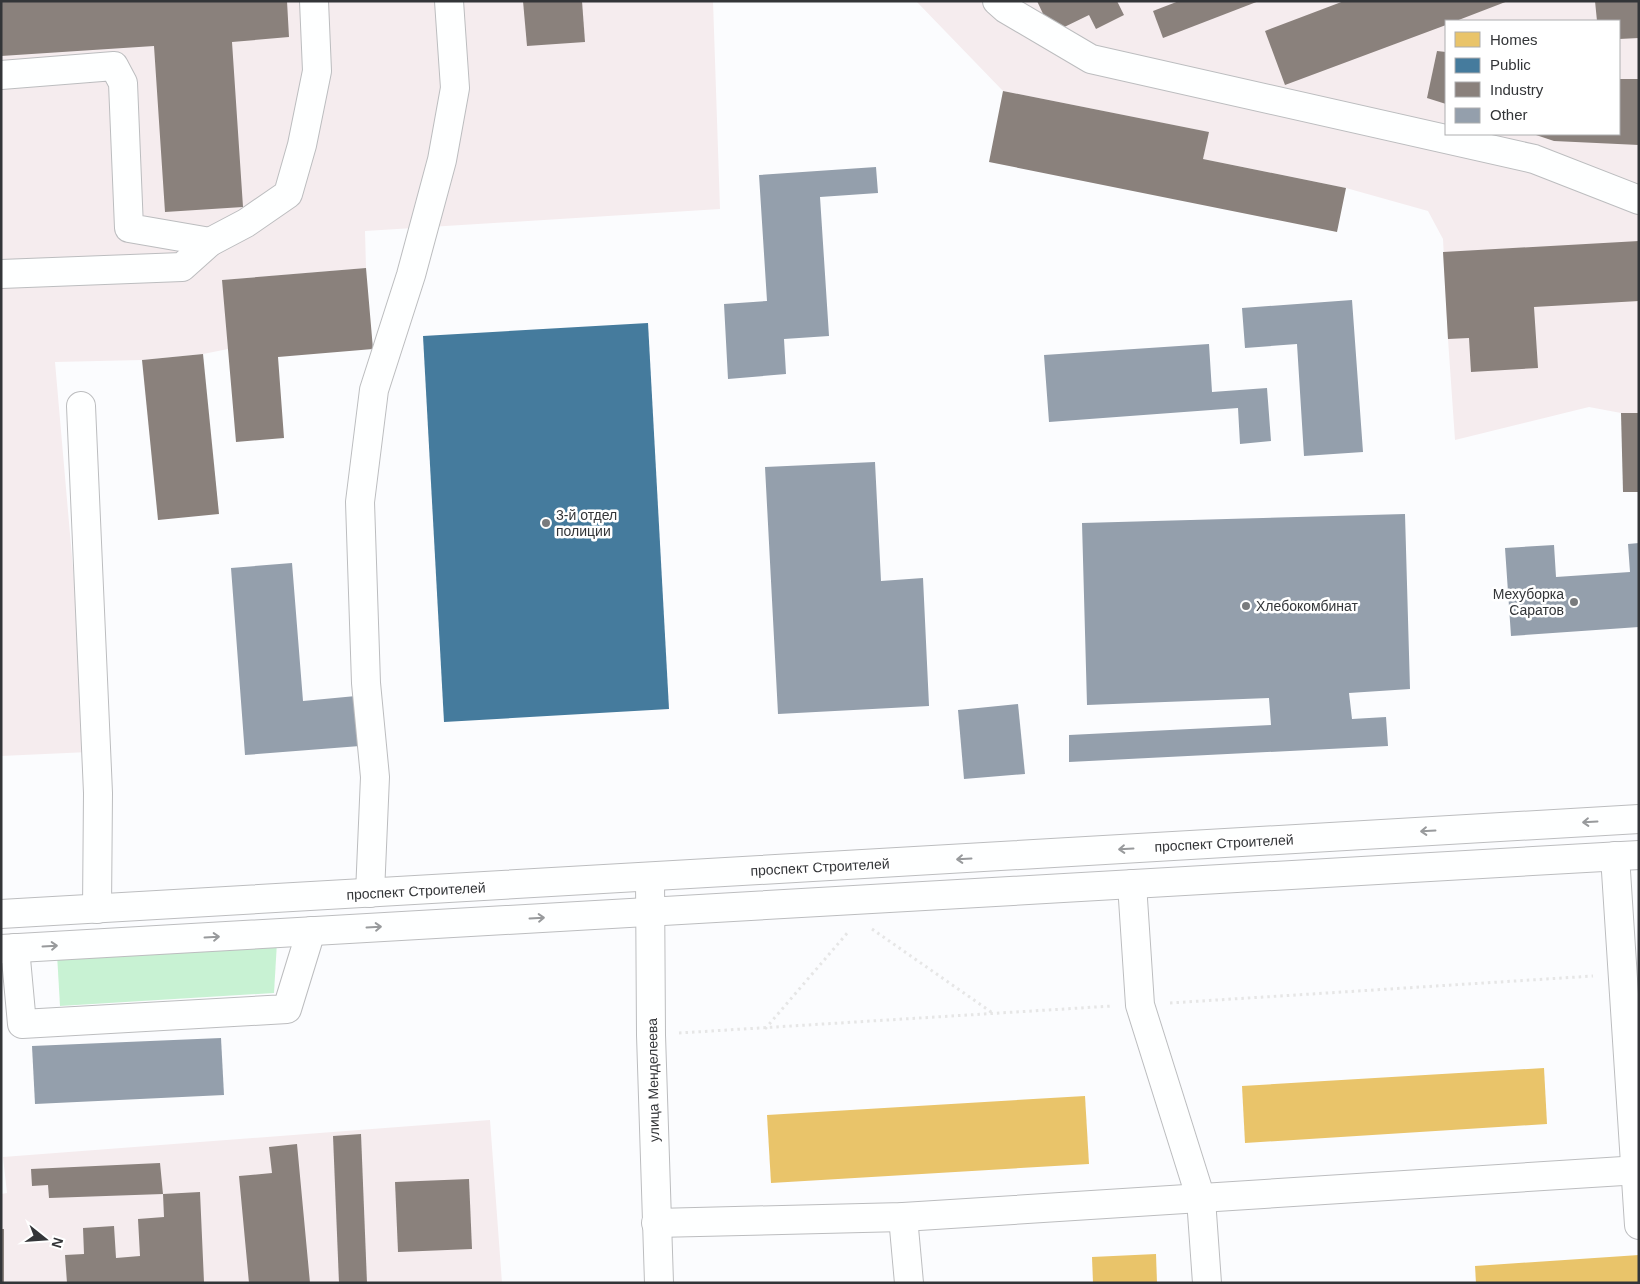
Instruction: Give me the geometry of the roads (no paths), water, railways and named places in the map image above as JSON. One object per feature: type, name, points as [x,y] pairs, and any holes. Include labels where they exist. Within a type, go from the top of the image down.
[{"type":"main road","points":[[1,274],[182,268],[210,242],[246,223],[288,194],[302,145],[318,71],[314,1]]},
{"type":"main road","points":[[370,893],[375,777],[366,683],[360,502],[374,390],[414,266],[442,160],[455,88],[449,1]]},
{"type":"main road","points":[[997,1],[1006,9],[1091,58],[1534,159],[1639,200]]},
{"type":"main road","points":[[1,75],[114,66],[123,83],[129,228],[210,242]]},
{"type":"main road","points":[[81,406],[98,793],[97,909]]},
{"type":"main road","name":"проспект Строителей","points":[[1,914],[650,878],[1639,819]]},
{"type":"main road","points":[[311,931],[287,1009],[22,1024],[8,948],[1627,855],[1639,1225]]},
{"type":"main road","name":"улица Менделеева","points":[[650,878],[652,911],[651,1035],[659,1283]]},
{"type":"main road","points":[[1132,884],[1140,1005],[1201,1199],[1208,1283]]},
{"type":"main road","points":[[656,1223],[903,1217],[1636,1171]]},
{"type":"main road","points":[[903,1217],[909,1283]]},
{"type":"place","name":"3-й отдел полиции","points":[[546,523]]},
{"type":"place","name":"Мехуборка Саратов","points":[[1574,602]]},
{"type":"place","name":"Хлебокомбинат","points":[[1246,606]]}]
